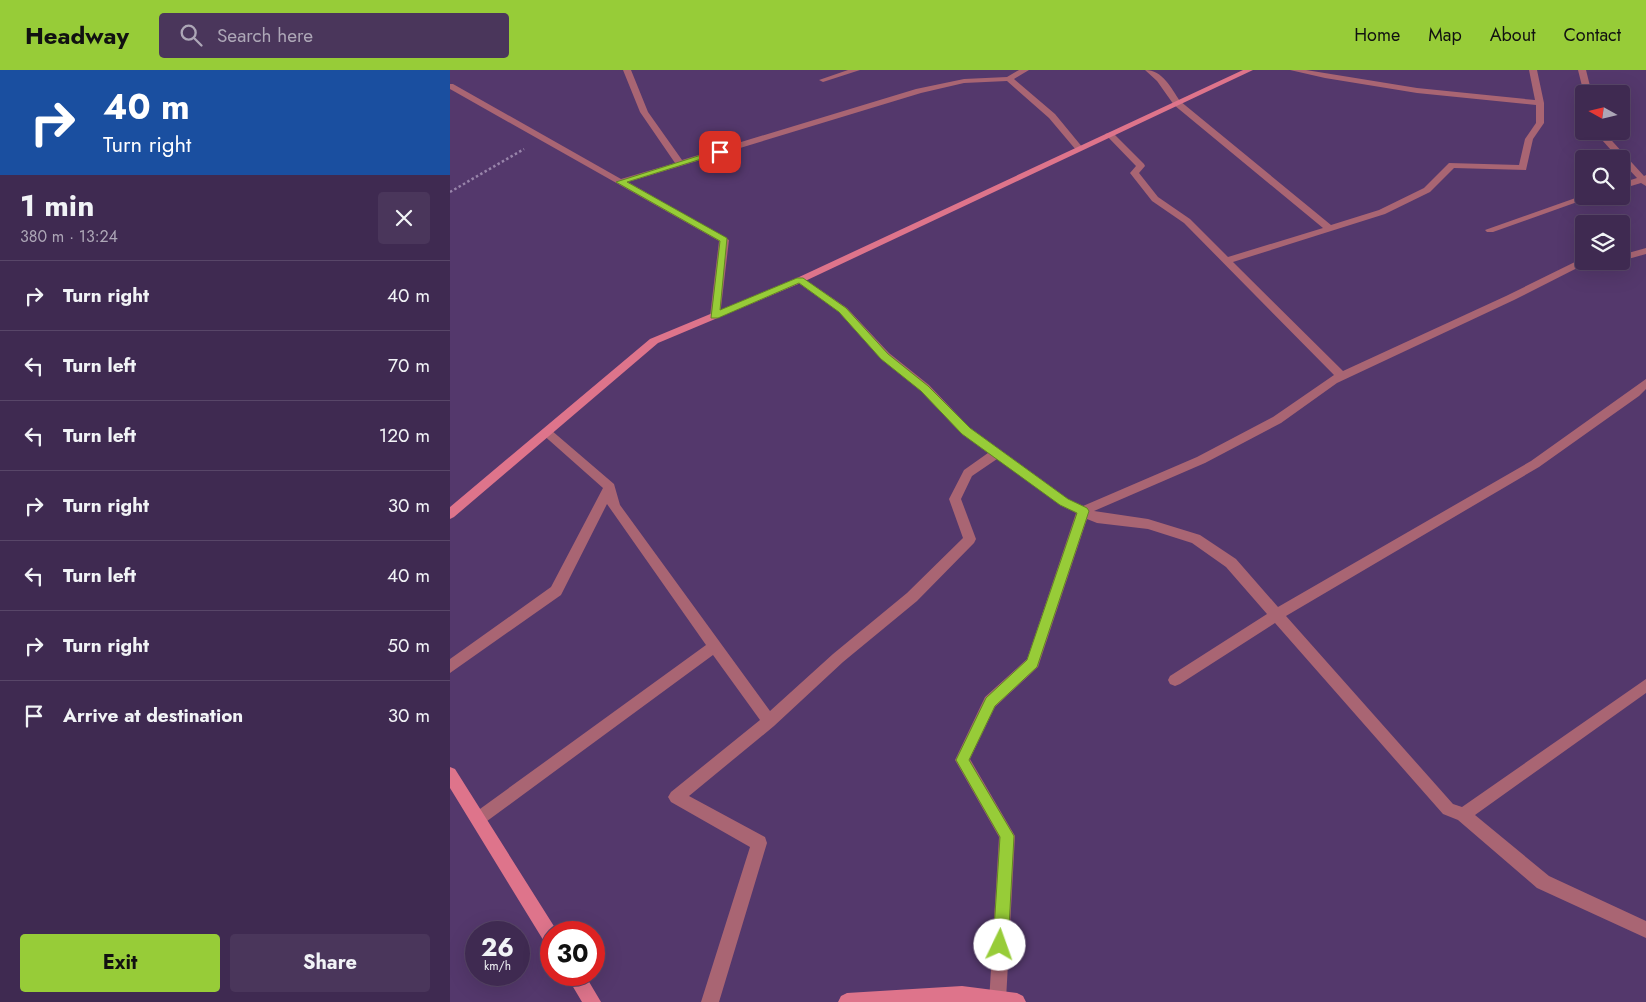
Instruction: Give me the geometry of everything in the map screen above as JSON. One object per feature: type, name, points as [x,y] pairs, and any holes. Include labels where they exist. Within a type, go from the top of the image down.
[{"type":"street","points":[[627,70],[644,112],[680,164]]},
{"type":"street","points":[[823,80],[856,70]]},
{"type":"street","points":[[620,182],[918,91],[964,81],[1009,79],[1025,70]]},
{"type":"street","points":[[1149,70],[1160,79],[1177,103],[1329,228]]},
{"type":"street","points":[[450,514],[654,341],[800,280],[1249,70]]},
{"type":"street","points":[[1294,70],[1463,98],[1540,103]]},
{"type":"street","points":[[1226,260],[1382,212],[1427,190],[1452,165],[1524,168],[1530,138],[1540,123],[1540,103],[1533,70]]},
{"type":"street","points":[[1582,70],[1586,85]]},
{"type":"street","points":[[1009,79],[1052,116],[1079,148]]},
{"type":"street","points":[[450,86],[724,240],[715,316]]},
{"type":"street","points":[[1109,134],[1140,166],[1134,174],[1155,199],[1187,221],[1341,376]]},
{"type":"street","points":[[1606,140],[1644,180],[1630,184]]},
{"type":"street","points":[[1490,230],[1575,201]]},
{"type":"street","points":[[1630,255],[1646,251]]},
{"type":"street","points":[[997,1000],[1007,836],[962,760],[990,702],[1033,663],[1083,511],[1201,460],[1277,420],[1341,376],[1510,298],[1575,266]]},
{"type":"street","points":[[800,280],[843,310],[885,356],[925,388],[966,431],[1064,502],[1097,518],[1148,524],[1196,539],[1231,563],[1434,796],[1448,809],[1463,815],[1543,882],[1646,930]]},
{"type":"street","points":[[1175,680],[1276,615],[1535,464],[1635,393],[1646,382]]},
{"type":"street","points":[[547,432],[610,487],[614,506],[769,721]]},
{"type":"street","points":[[710,1002],[759,843],[676,797],[769,721],[838,658],[912,597],[970,538],[954,499],[968,473],[997,453]]},
{"type":"street","points":[[450,667],[556,591],[610,487]]},
{"type":"street","points":[[478,819],[715,646]]},
{"type":"street","points":[[1463,815],[1646,685]]},
{"type":"street","points":[[450,774],[541,921]]},
{"type":"street","points":[[582,986],[592,1002]]},
{"type":"street","points":[[847,1002],[962,995],[1017,1002]]},
{"type":"path","points":[[450,192],[542,138]]},
{"type":"route","points":[[720,152],[620,182],[724,240],[715,316],[800,280],[843,310],[885,356],[925,388],[966,431],[1064,502],[1083,511],[1033,663],[990,702],[962,760],[1007,836],[1000,945]]}]
